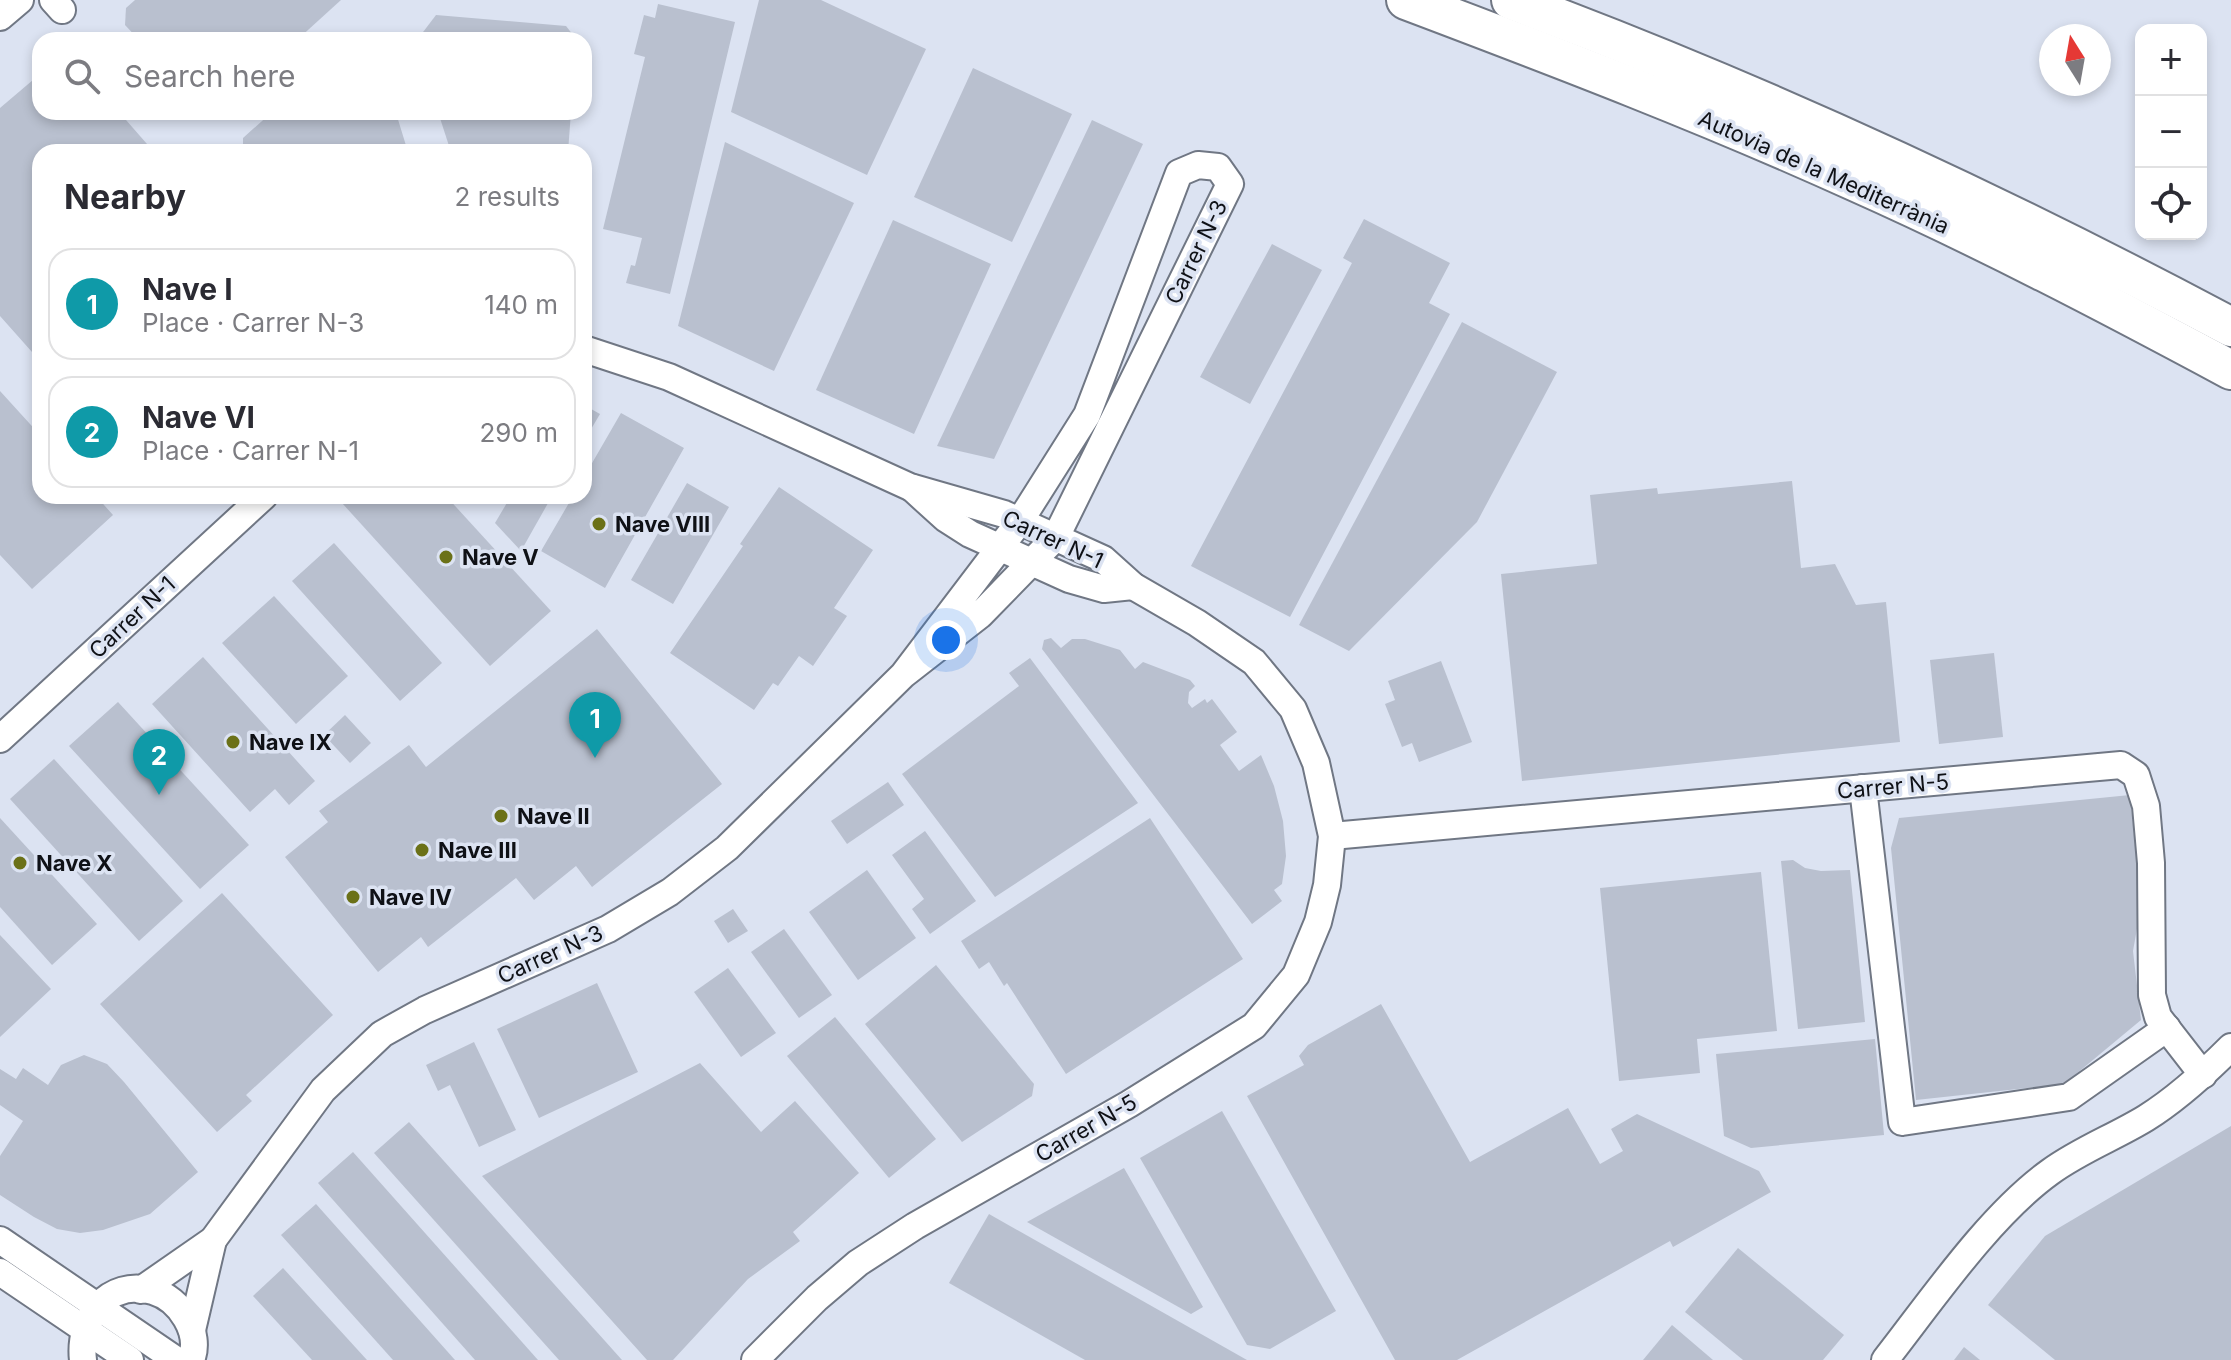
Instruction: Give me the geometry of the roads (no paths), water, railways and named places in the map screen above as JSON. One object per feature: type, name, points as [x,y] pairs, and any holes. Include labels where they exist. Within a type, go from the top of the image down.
[{"type":"highway","name":"Autovia de la Mediterrània","points":[[1406,0],[1549,54],[1856,182],[2068,283],[2231,370]]},
{"type":"highway","name":"Autovia de la Mediterrània","points":[[1511,0],[1872,148],[2086,250],[2231,327]]},
{"type":"street","points":[[0,17],[20,0]]},
{"type":"street","name":"Carrer N-3","points":[[213,1240],[323,1090],[382,1034],[425,1010],[608,929],[670,892],[727,848],[903,675],[980,615],[1056,537],[1230,184],[1218,167],[1198,165],[1179,173],[1087,415],[1020,521],[903,675]]},
{"type":"street","name":"Carrer N-1","points":[[592,352],[669,377],[910,487],[951,497],[1020,521],[1103,559],[1133,586]]},
{"type":"street","name":"Carrer N-1","points":[[910,487],[945,518],[1069,579],[1104,589],[1133,586]]},
{"type":"street","name":"Carrer N-1","points":[[0,739],[255,504]]},
{"type":"street","name":"Carrer N-5","points":[[755,1360],[817,1298],[858,1263],[915,1226],[1129,1104],[1254,1026],[1296,975],[1318,922],[1327,885],[1332,836],[1316,763],[1293,709],[1254,662],[1197,623],[1133,586]]},
{"type":"street","name":"Carrer N-5","points":[[1332,836],[2121,765],[2136,775],[2146,806],[2151,863],[2152,995],[2158,1017],[2203,1075]]},
{"type":"street","points":[[1863,788],[1902,1122],[2069,1097],[2167,1028]]},
{"type":"street","points":[[1885,1360],[2016,1201],[2049,1172],[2147,1117],[2203,1075],[2231,1047]]},
{"type":"street","points":[[0,1240],[91,1318],[130,1360]]},
{"type":"street","points":[[141,1290],[213,1240]]},
{"type":"street","points":[[191,1360],[194,1353],[192,1330],[213,1240]]},
{"type":"street","points":[[0,1272],[176,1360]]},
{"type":"street","points":[[83,1360],[81,1337],[91,1318],[109,1296],[127,1290],[154,1291],[179,1306],[192,1330]]},
{"type":"place","name":"Nave VIII","points":[[599,524]]},
{"type":"place","name":"Nave V","points":[[446,557]]},
{"type":"place","name":"Nave IX","points":[[233,742]]},
{"type":"place","name":"Nave I","points":[[595,758]]},
{"type":"place","name":"Nave VI","points":[[159,795]]},
{"type":"place","name":"Nave II","points":[[501,816]]},
{"type":"place","name":"Nave III","points":[[422,850]]},
{"type":"place","name":"Nave X","points":[[20,863]]},
{"type":"place","name":"Nave IV","points":[[353,897]]}]
